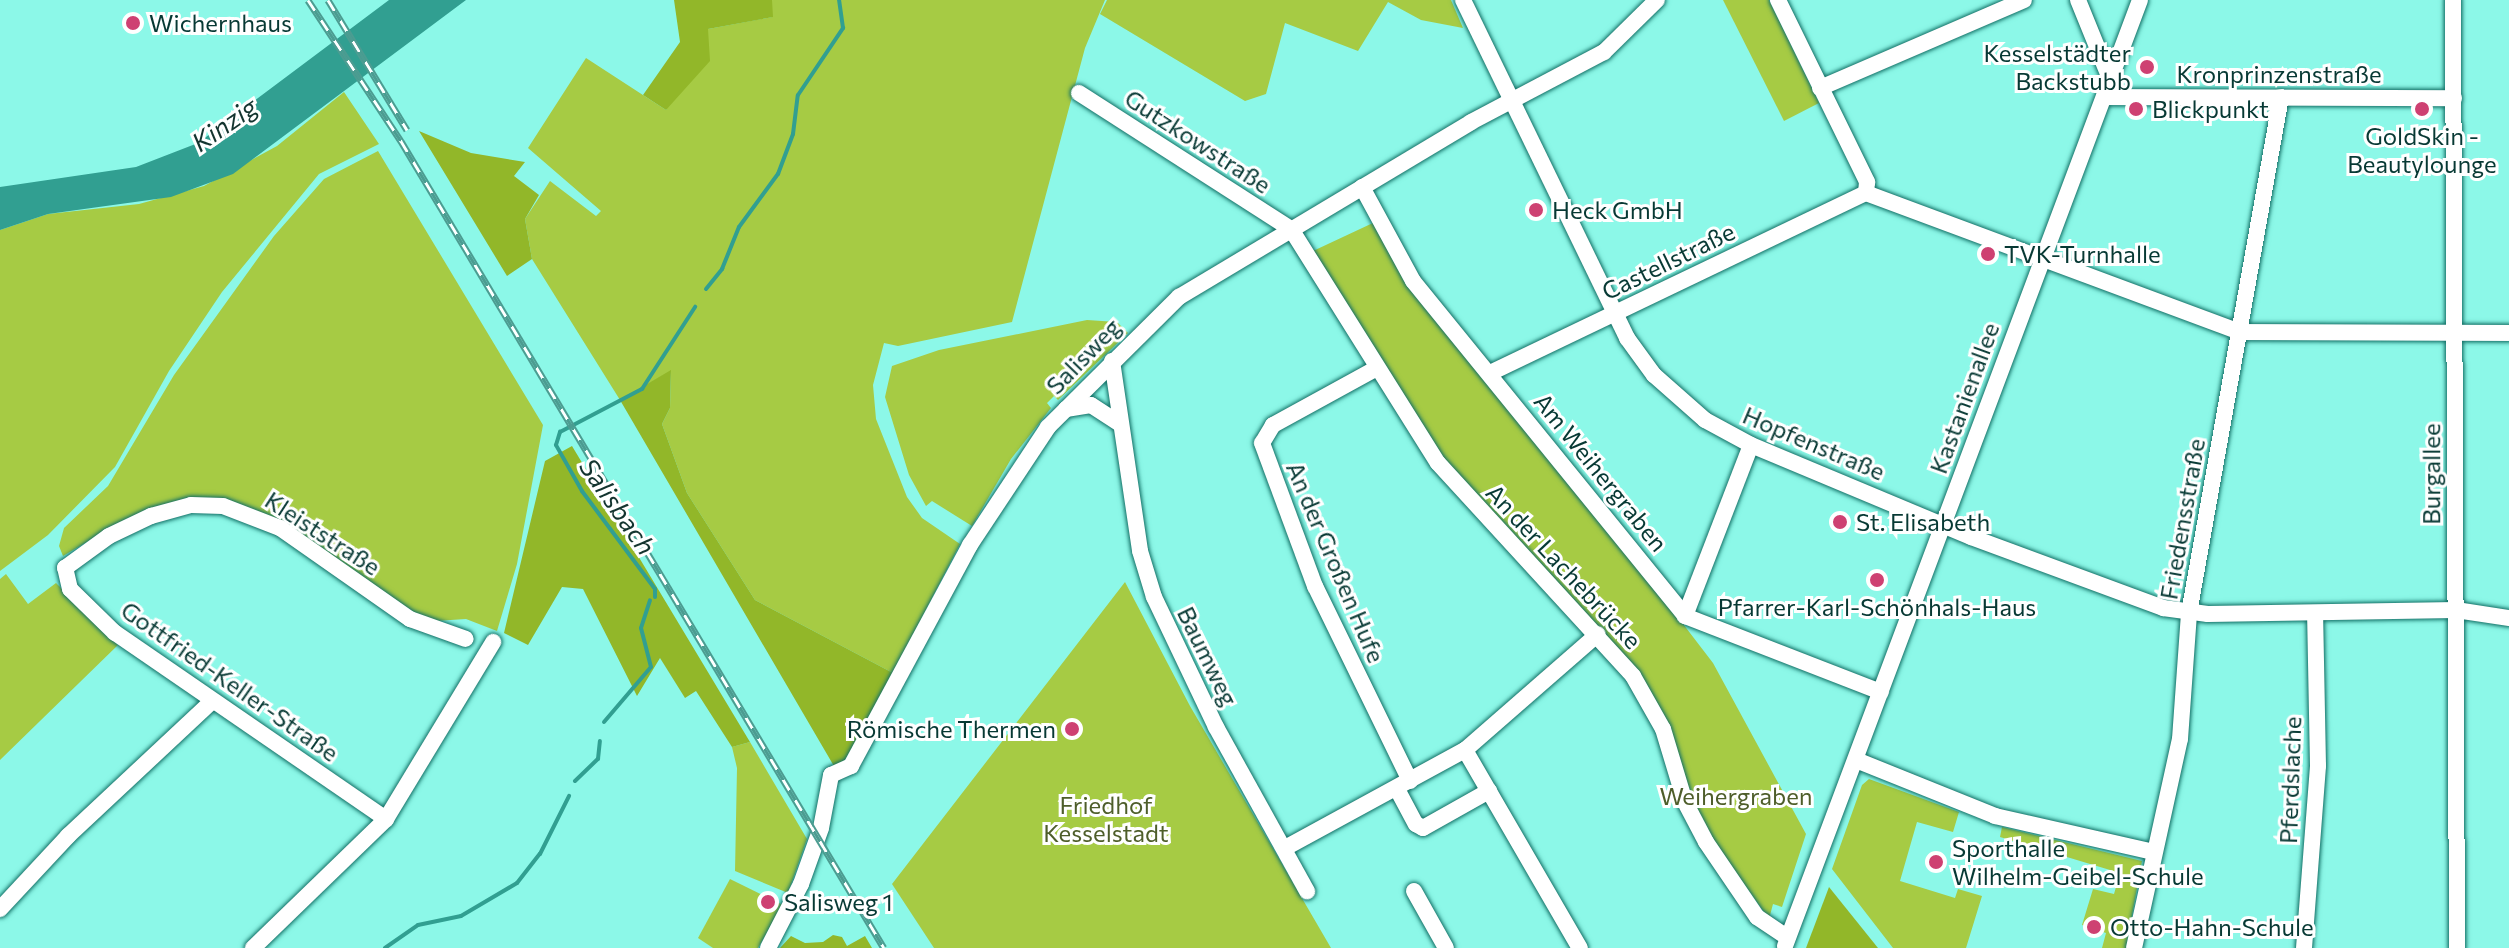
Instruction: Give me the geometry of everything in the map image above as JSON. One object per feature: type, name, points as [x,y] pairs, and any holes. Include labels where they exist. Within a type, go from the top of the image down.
[{"type":"street","name":"Hopfenstraße","points":[[1463,0],[1509,102],[1638,355],[1673,396],[1751,445],[2120,595],[2189,613],[2456,610],[2509,618]]},
{"type":"street","name":"Salisweg","points":[[768,948],[794,902],[821,828],[831,775],[851,766],[970,545],[1024,457],[1065,410],[1179,297],[1509,102],[1604,52],[1657,0]]},
{"type":"street","points":[[1778,0],[1867,182],[1866,193],[2239,332],[2509,333]]},
{"type":"street","points":[[1820,88],[2024,0]]},
{"type":"street","points":[[2078,0],[2110,79]]},
{"type":"street","name":"Kastanienallee","points":[[1786,943],[2140,0]]},
{"type":"street","name":"Burgallee","points":[[2453,0],[2457,948]]},
{"type":"street","name":"Gutzkowstraße","points":[[1079,93],[1291,229]]},
{"type":"street","name":"Kronprinzenstraße","points":[[2104,97],[2454,98]]},
{"type":"street","name":"Friedensstraße","points":[[2134,948],[2182,729],[2189,613],[2281,97]]},
{"type":"street","name":"Am Weihergraben","points":[[1362,187],[1408,273],[1685,616]]},
{"type":"street","name":"Castellstraße","points":[[1490,373],[1866,193]]},
{"type":"street","name":"An der Lachebrücke","points":[[1291,229],[1377,368],[1460,491],[1598,634],[1656,713],[1685,802],[1706,842],[1757,917],[1786,943]]},
{"type":"street","name":"Baumweg","points":[[1112,361],[1140,551],[1154,597],[1216,727],[1307,891]]},
{"type":"street","name":"An der Großen Hufe","points":[[1377,368],[1273,425],[1262,443],[1315,586],[1403,785]]},
{"type":"street","points":[[1065,410],[1091,405],[1119,423]]},
{"type":"street","points":[[1751,445],[1685,616],[1881,692]]},
{"type":"street","name":"Kleiststraße","points":[[65,568],[100,541],[151,516],[191,505],[223,506],[280,528],[410,619],[466,639]]},
{"type":"street","name":"Gottfried-Keller-Straße","points":[[65,568],[65,581],[86,606],[211,702],[386,819]]},
{"type":"street","name":"Pferdslache","points":[[2304,948],[2318,766],[2315,613]]},
{"type":"street","points":[[1285,848],[1465,750],[1598,634]]},
{"type":"street","points":[[253,948],[386,819],[493,642]]},
{"type":"street","points":[[0,909],[68,836],[211,702]]},
{"type":"street","points":[[1465,750],[1580,948]]},
{"type":"street","points":[[1856,760],[1995,816],[2153,852]]},
{"type":"street","points":[[1403,785],[1416,824],[1423,828],[1489,791]]},
{"type":"street","points":[[1414,891],[1446,948]]},
{"type":"green space","points":[[674,0],[772,0],[773,17],[708,29],[710,61],[666,110],[643,95],[680,42]]},
{"type":"green space","points":[[772,0],[1105,0],[1085,48],[1012,322],[898,346],[884,343],[873,385],[876,419],[907,497],[922,518],[960,544],[893,673],[755,600],[687,493],[662,424],[670,408],[671,371],[620,400],[532,259],[525,219],[550,181],[596,216],[601,211],[528,148],[586,58],[666,110],[708,29],[772,17]]},
{"type":"green space","points":[[1107,0],[1451,0],[1463,28],[1421,20],[1388,2],[1358,51],[1285,23],[1266,94],[1245,101],[1100,14]]},
{"type":"green space","points":[[1723,0],[1769,0],[1819,103],[1784,121]]},
{"type":"green space","points":[[344,92],[379,144],[319,174],[222,292],[169,371],[115,467],[48,535],[0,571],[0,230],[48,214],[139,204],[204,186],[277,146]]},
{"type":"green space","points":[[419,131],[471,153],[525,162],[514,176],[539,195],[525,219],[532,259],[507,276]]},
{"type":"green space","points":[[378,151],[543,425],[517,564],[497,631],[466,619],[435,621],[418,615],[283,523],[225,501],[107,530],[63,556],[59,546],[64,528],[108,486],[174,375],[274,236],[324,179]]},
{"type":"green space","name":"Weihergraben","points":[[1375,222],[1713,663],[1806,834],[1782,907],[1773,904],[1769,919],[1700,822],[1650,696],[1456,479],[1313,251]]},
{"type":"green space","points":[[1087,320],[1117,322],[1128,333],[1058,400],[1054,396],[1047,403],[1051,408],[1011,459],[972,526],[932,501],[926,506],[909,475],[885,397],[892,366],[939,350]]},
{"type":"green space","points":[[671,370],[670,408],[662,424],[687,493],[755,600],[893,673],[838,773],[620,400]]},
{"type":"green space","points":[[572,446],[750,742],[732,747],[696,691],[685,698],[660,658],[637,696],[583,589],[562,587],[528,645],[504,633],[545,461]]},
{"type":"green space","points":[[6,574],[28,604],[56,583],[118,645],[0,760],[0,579]]},
{"type":"green space","name":"Friedhof Kesselstadt","points":[[1125,582],[1190,706],[1331,948],[934,948],[892,884]]},
{"type":"green space","points":[[750,742],[807,839],[788,893],[735,871],[737,768],[732,747]]},
{"type":"green space","points":[[1869,779],[1959,812],[1953,832],[1917,822],[1900,881],[1955,898],[1958,889],[1982,896],[1966,948],[1893,948],[1832,869],[1862,785]]},
{"type":"green space","points":[[2002,827],[2142,861],[2126,948],[2102,948],[2106,933],[2082,925],[2093,889],[2114,894],[2120,873],[2000,837]]},
{"type":"green space","points":[[730,879],[783,905],[758,948],[713,948],[698,938]]},
{"type":"green space","points":[[1829,887],[1878,948],[1806,948]]},
{"type":"green space","points":[[833,935],[842,937],[847,946],[865,936],[872,948],[780,948],[791,936],[805,943],[823,942]]},
{"type":"water","name":"Kinzig","points":[[389,0],[466,0],[233,174],[171,197],[48,214],[0,230],[0,187],[136,167],[198,143]]},
{"type":"waterway","name":"Salisbach","points":[[706,289],[722,269],[739,227],[778,174],[793,134],[798,95],[843,28],[839,0]]},
{"type":"waterway","name":"Salisbach","points":[[655,597],[655,589],[582,491],[556,445],[560,432],[642,389],[695,307]]},
{"type":"waterway","name":"Salisbach","points":[[604,722],[651,667],[641,628],[650,600]]},
{"type":"waterway","name":"Salisbach","points":[[575,781],[598,759],[600,741]]},
{"type":"waterway","name":"Salisbach","points":[[385,948],[418,925],[461,916],[517,883],[540,854],[569,796]]},
{"type":"railway","points":[[308,0],[401,141],[884,948]]},
{"type":"railway","points":[[328,0],[407,130]]},
{"type":"place","name":"Wichernhaus","points":[[133,23]]},
{"type":"place","name":"Kesselstädter Backstubb","points":[[2147,67]]},
{"type":"place","name":"Blickpunkt","points":[[2136,109]]},
{"type":"place","name":"GoldSkin - Beautylounge","points":[[2422,109]]},
{"type":"place","name":"Heck GmbH","points":[[1536,210]]},
{"type":"place","name":"TVK-Turnhalle","points":[[1988,254]]},
{"type":"place","name":"St. Elisabeth","points":[[1840,522]]},
{"type":"place","name":"Pfarrer-Karl-Schönhals-Haus","points":[[1877,580]]},
{"type":"place","name":"Römische Thermen","points":[[1072,729]]},
{"type":"place","name":"Sporthalle Wilhelm-Geibel-Schule","points":[[1936,862]]},
{"type":"place","name":"Salisweg 1","points":[[768,902]]},
{"type":"place","name":"Otto-Hahn-Schule","points":[[2094,927]]}]
